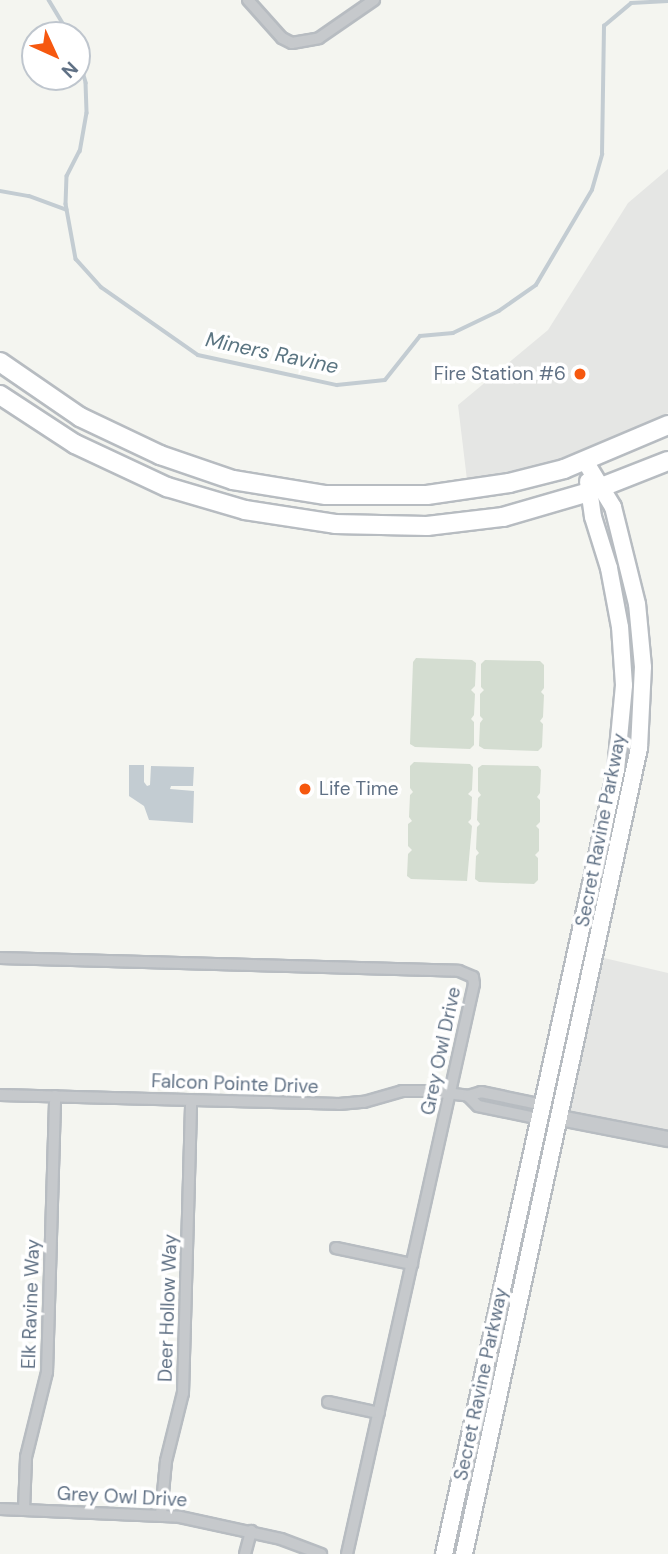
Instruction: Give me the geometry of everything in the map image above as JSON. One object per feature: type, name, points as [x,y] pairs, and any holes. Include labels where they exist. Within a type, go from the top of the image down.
[{"type":"main road","points":[[0,362],[57,403],[132,443],[207,472],[285,491],[352,497],[427,495],[509,483],[586,461],[668,425]]},
{"type":"main road","points":[[0,395],[56,433],[129,471],[191,495],[266,514],[343,524],[427,526],[503,517],[596,490],[668,461]]},
{"type":"main road","name":"Secret Ravine Parkway","points":[[444,1554],[612,792],[623,704],[620,627],[596,490],[586,461]]},
{"type":"main road","name":"Secret Ravine Parkway","points":[[464,1554],[631,794],[641,726],[643,667],[640,624],[615,514],[596,490]]},
{"type":"main road","points":[[541,1112],[560,1118]]},
{"type":"street","points":[[248,0],[282,38],[292,43],[319,38],[374,0]]},
{"type":"street","name":"Grey Owl Drive","points":[[0,958],[467,972],[474,984],[347,1554]]},
{"type":"street","name":"Falcon Pointe Drive","points":[[0,1095],[339,1104],[364,1102],[402,1091],[450,1092],[467,1096],[478,1106],[505,1112],[541,1112]]},
{"type":"street","name":"Falcon Pointe Drive","points":[[467,1096],[481,1092],[508,1098],[541,1112]]},
{"type":"street","name":"Elk Ravine Way","points":[[24,1510],[27,1448],[47,1372],[55,1096]]},
{"type":"street","points":[[505,1112],[508,1098]]},
{"type":"street","name":"Deer Hollow Way","points":[[161,1514],[164,1470],[183,1393],[191,1100]]},
{"type":"street","points":[[560,1118],[668,1139]]},
{"type":"street","points":[[335,1248],[412,1264]]},
{"type":"street","points":[[328,1402],[379,1413]]},
{"type":"street","name":"Grey Owl Drive","points":[[0,1509],[161,1514],[251,1531],[321,1554]]},
{"type":"street","points":[[245,1554],[251,1531]]},
{"type":"shaded area","points":[[668,169],[668,413],[640,428],[548,463],[467,480],[458,405],[548,330],[628,203]]},
{"type":"shaded area","points":[[416,658],[472,660],[476,663],[475,686],[471,690],[475,694],[474,715],[471,719],[474,722],[474,745],[470,749],[415,747],[410,744],[413,662]]},
{"type":"shaded area","points":[[485,660],[540,661],[544,665],[544,688],[541,692],[544,695],[543,717],[540,721],[543,724],[542,747],[538,751],[484,749],[479,746],[480,723],[483,719],[480,716],[480,694],[484,690],[481,687],[481,664]]},
{"type":"shaded area","points":[[414,762],[470,764],[473,767],[472,790],[468,794],[472,797],[471,819],[468,822],[472,826],[467,881],[411,879],[407,876],[408,854],[412,850],[408,846],[408,824],[412,821],[409,817],[410,795],[413,792],[410,788],[410,766]]},
{"type":"shaded area","points":[[129,765],[144,765],[144,782],[147,786],[150,785],[151,766],[194,767],[193,786],[171,786],[170,789],[194,791],[193,823],[149,820],[144,806],[129,796]]},
{"type":"shaded area","points":[[482,765],[538,766],[541,770],[540,793],[537,797],[540,800],[540,822],[536,826],[539,829],[539,851],[535,855],[538,858],[538,880],[534,884],[479,882],[475,879],[476,856],[479,853],[476,849],[477,827],[480,824],[477,820],[478,798],[481,795],[478,791],[478,768]]},
{"type":"shaded area","points":[[604,958],[668,973],[668,1133],[569,1113]]},
{"type":"waterway","name":"Miners Ravine","points":[[49,0],[62,21]]},
{"type":"waterway","name":"Miners Ravine","points":[[86,91],[87,113],[80,151],[67,176],[66,204],[76,259],[101,287],[198,355],[337,385],[385,380],[420,336],[453,333],[499,311],[536,285],[592,190],[602,154],[604,26],[631,3],[668,1]]},
{"type":"waterway","points":[[0,191],[29,196],[67,210]]},
{"type":"place","name":"Fire Station #6","points":[[580,374]]},
{"type":"place","name":"Life Time","points":[[305,789]]}]
